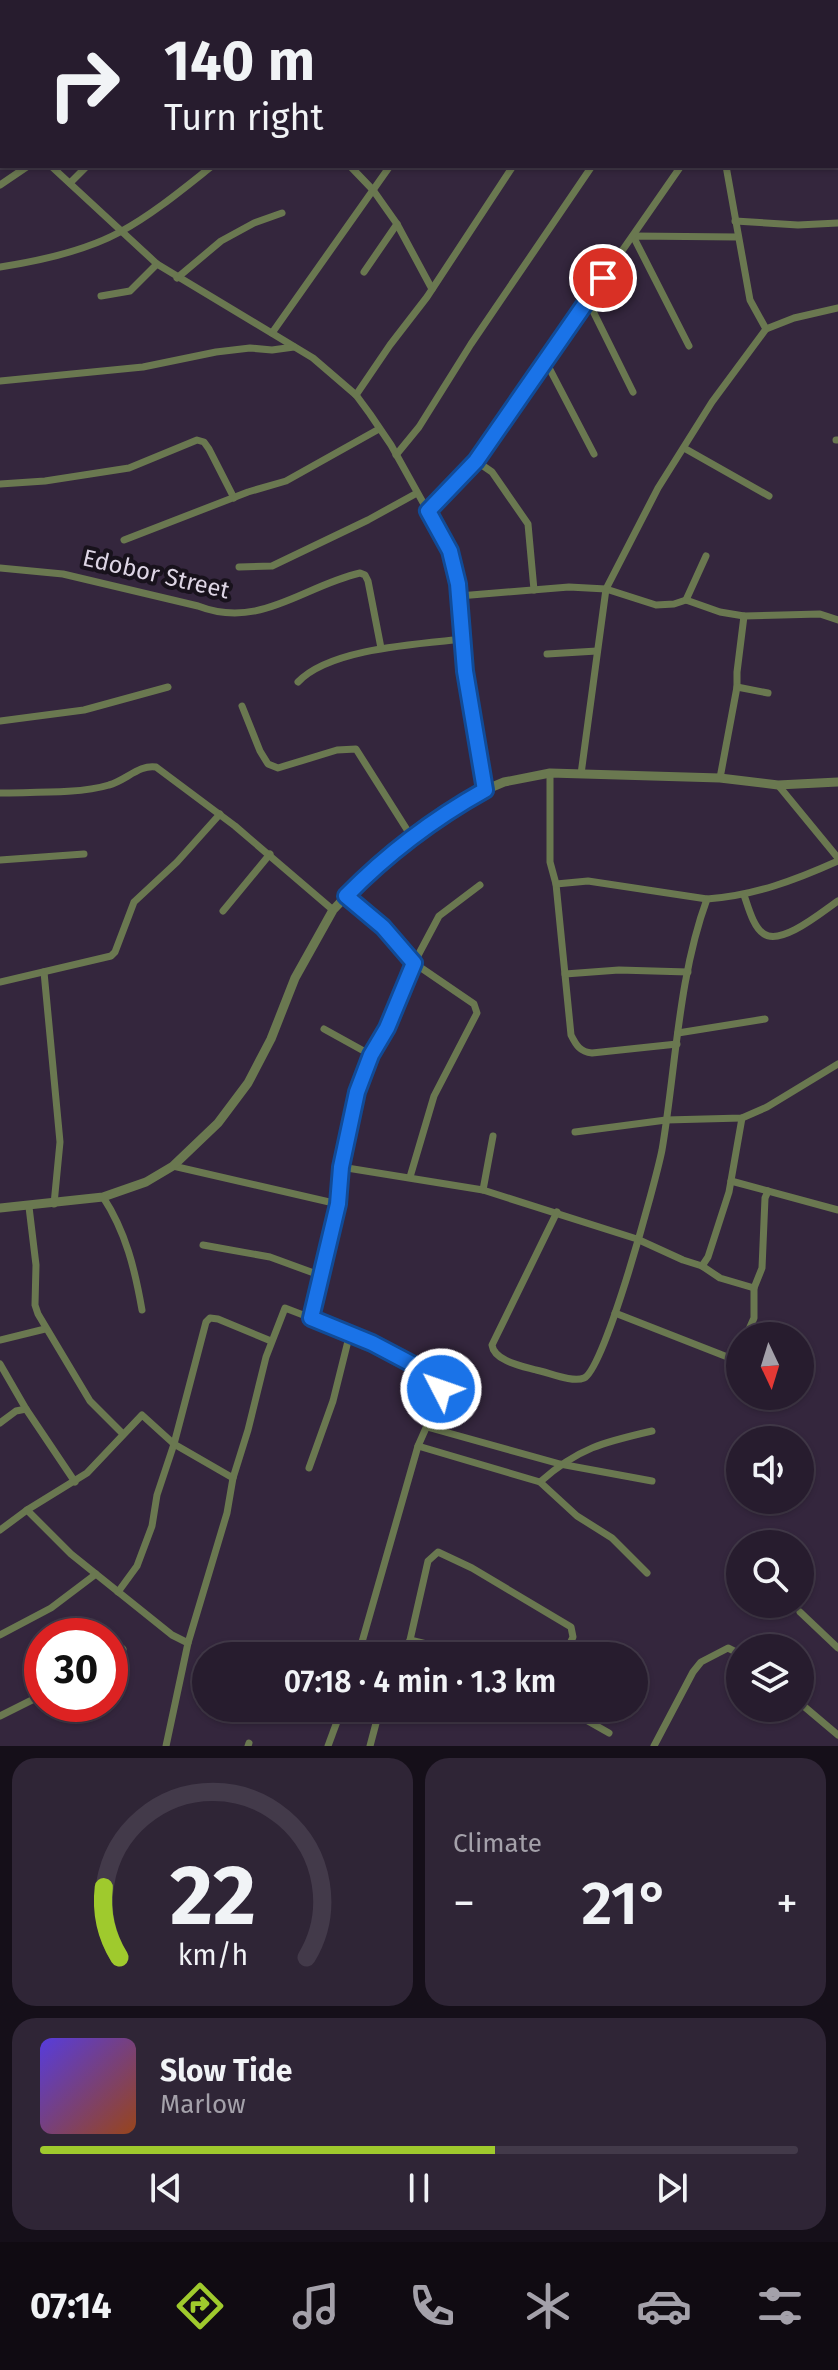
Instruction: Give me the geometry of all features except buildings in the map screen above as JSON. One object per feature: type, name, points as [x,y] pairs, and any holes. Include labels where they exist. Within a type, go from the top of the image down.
[{"type":"street","points":[[0,185],[25,168]]},
{"type":"street","points":[[53,168],[157,264],[313,358],[356,395],[396,455],[450,551],[459,596],[465,671],[485,790]]},
{"type":"street","points":[[70,183],[85,168]]},
{"type":"street","points":[[0,267],[69,251],[121,232],[209,168]]},
{"type":"street","points":[[352,168],[373,190],[397,224],[432,289]]},
{"type":"street","points":[[272,333],[389,168]]},
{"type":"street","points":[[356,395],[432,289],[512,168]]},
{"type":"street","points":[[396,455],[419,427],[471,344],[591,168]]},
{"type":"street","points":[[428,511],[476,461],[680,168]]},
{"type":"street","points":[[726,168],[750,300],[766,329]]},
{"type":"street","points":[[177,278],[210,248],[254,223],[282,213]]},
{"type":"street","points":[[735,221],[798,225],[838,223]]},
{"type":"street","points":[[364,272],[397,224]]},
{"type":"street","points":[[633,236],[738,237]]},
{"type":"street","points":[[633,236],[689,346]]},
{"type":"street","points":[[101,296],[130,291],[157,264]]},
{"type":"street","points":[[587,299],[633,392]]},
{"type":"street","points":[[581,774],[606,589],[658,488],[712,402],[766,329],[794,318],[838,308]]},
{"type":"street","points":[[0,381],[143,367],[250,348],[272,350],[294,347]]},
{"type":"street","points":[[545,360],[594,454]]},
{"type":"street","points":[[124,540],[286,481],[379,429]]},
{"type":"street","points":[[0,484],[45,481],[129,468],[197,440],[204,442],[209,449],[234,498]]},
{"type":"street","points":[[684,448],[769,496]]},
{"type":"street","points":[[476,461],[492,472],[528,524],[534,590]]},
{"type":"street","points":[[239,567],[272,566],[417,493]]},
{"type":"street","points":[[686,600],[706,556]]},
{"type":"street","name":"Edobor Street","points":[[0,568],[63,574],[233,614],[281,605],[360,573],[368,581],[381,648]]},
{"type":"street","points":[[459,596],[569,587],[606,589],[656,605],[686,600],[720,612],[744,616],[820,614],[838,620]]},
{"type":"street","points":[[720,778],[737,687],[744,616]]},
{"type":"street","points":[[298,682],[317,668],[381,648],[464,639]]},
{"type":"street","points":[[547,654],[597,651]]},
{"type":"street","points":[[0,721],[84,710],[168,687]]},
{"type":"street","points":[[737,687],[768,693]]},
{"type":"street","points":[[242,706],[260,751],[268,764],[278,768],[337,750],[356,749],[411,836]]},
{"type":"street","points":[[0,793],[106,786],[151,766],[163,771],[220,814],[333,910]]},
{"type":"street","points":[[550,773],[550,862],[556,884],[571,1035],[580,1049],[592,1053],[677,1044]]},
{"type":"street","points":[[0,1208],[103,1197],[146,1182],[173,1166],[210,1131],[248,1083],[271,1039],[295,978],[333,910],[369,872],[411,836],[485,790],[504,782],[550,773],[720,778],[778,785],[838,782]]},
{"type":"street","points":[[556,884],[588,881],[707,899],[744,895],[789,881],[838,859],[778,785]]},
{"type":"street","points":[[0,982],[105,958],[115,952],[134,902],[177,862],[220,814]]},
{"type":"street","points":[[0,860],[84,854]]},
{"type":"street","points":[[223,911],[270,854]]},
{"type":"street","points":[[311,1318],[338,1204],[341,1167],[357,1092],[371,1055],[387,1028],[414,963],[439,916],[480,885]]},
{"type":"street","points":[[744,895],[761,933],[768,937],[794,930],[838,901]]},
{"type":"street","points":[[346,896],[383,927],[414,963],[474,1004],[477,1013],[477,1019],[453,1057],[434,1096],[410,1177]]},
{"type":"street","points":[[557,1212],[492,1345],[494,1353],[527,1368],[583,1379],[590,1374],[615,1313],[652,1190],[666,1120],[688,972],[699,918],[707,899]]},
{"type":"street","points":[[565,974],[619,970],[688,972]]},
{"type":"street","points":[[44,972],[59,1108],[60,1152],[54,1204]]},
{"type":"street","points":[[678,1033],[765,1019]]},
{"type":"street","points":[[324,1029],[371,1055]]},
{"type":"street","points":[[575,1132],[666,1120],[742,1118],[780,1100],[838,1064]]},
{"type":"street","points":[[702,1266],[708,1257],[731,1181],[742,1118]]},
{"type":"street","points":[[483,1190],[493,1136]]},
{"type":"street","points":[[173,1166],[338,1204]]},
{"type":"street","points":[[341,1167],[483,1190],[637,1239],[702,1266],[720,1278],[754,1288]]},
{"type":"street","points":[[731,1181],[838,1210]]},
{"type":"street","points":[[752,1322],[754,1288],[762,1268],[765,1198],[768,1191]]},
{"type":"street","points":[[103,1197],[114,1215],[130,1256],[142,1310]]},
{"type":"street","points":[[29,1207],[36,1265],[35,1305],[45,1329],[90,1401],[123,1434]]},
{"type":"street","points":[[203,1245],[270,1257],[322,1276]]},
{"type":"street","points":[[166,1746],[188,1643],[227,1513],[233,1478],[271,1341],[285,1308],[350,1333],[436,1377],[441,1384],[441,1394],[418,1446],[362,1642]]},
{"type":"street","points":[[615,1313],[726,1356]]},
{"type":"street","points":[[118,1592],[137,1566],[152,1526],[157,1495],[174,1444],[206,1322],[210,1318],[218,1319],[271,1341]]},
{"type":"street","points":[[0,1340],[45,1329]]},
{"type":"street","points":[[309,1468],[333,1401],[350,1333]]},
{"type":"street","points":[[0,1364],[75,1482]]},
{"type":"street","points":[[0,1423],[16,1411],[26,1409]]},
{"type":"street","points":[[0,1530],[75,1482],[142,1415],[174,1444],[233,1478]]},
{"type":"street","points":[[427,1427],[560,1464],[652,1481]]},
{"type":"street","points":[[540,1482],[560,1464],[599,1443],[652,1431]]},
{"type":"street","points":[[418,1446],[540,1482],[577,1516],[612,1538],[647,1573]]},
{"type":"street","points":[[27,1510],[55,1540],[96,1574],[172,1635],[188,1643]]},
{"type":"street","points":[[418,1642],[410,1640],[428,1561],[438,1552],[571,1627],[571,1642]]},
{"type":"street","points":[[0,1635],[51,1608],[96,1574]]},
{"type":"street","points":[[806,1618],[838,1648]]},
{"type":"street","points":[[654,1746],[701,1662],[726,1649]]},
{"type":"street","points":[[0,1716],[24,1704]]},
{"type":"street","points":[[814,1715],[838,1735]]},
{"type":"street","points":[[328,1746],[337,1722]]},
{"type":"street","points":[[370,1746],[376,1722]]},
{"type":"street","points":[[590,1722],[609,1733]]},
{"type":"route","points":[[441,1389],[436,1377],[372,1343],[311,1318],[338,1204],[341,1167],[357,1092],[414,963],[383,927],[346,896],[411,836],[485,790],[465,671],[458,584],[450,551],[428,511],[476,461],[603,278]]}]
